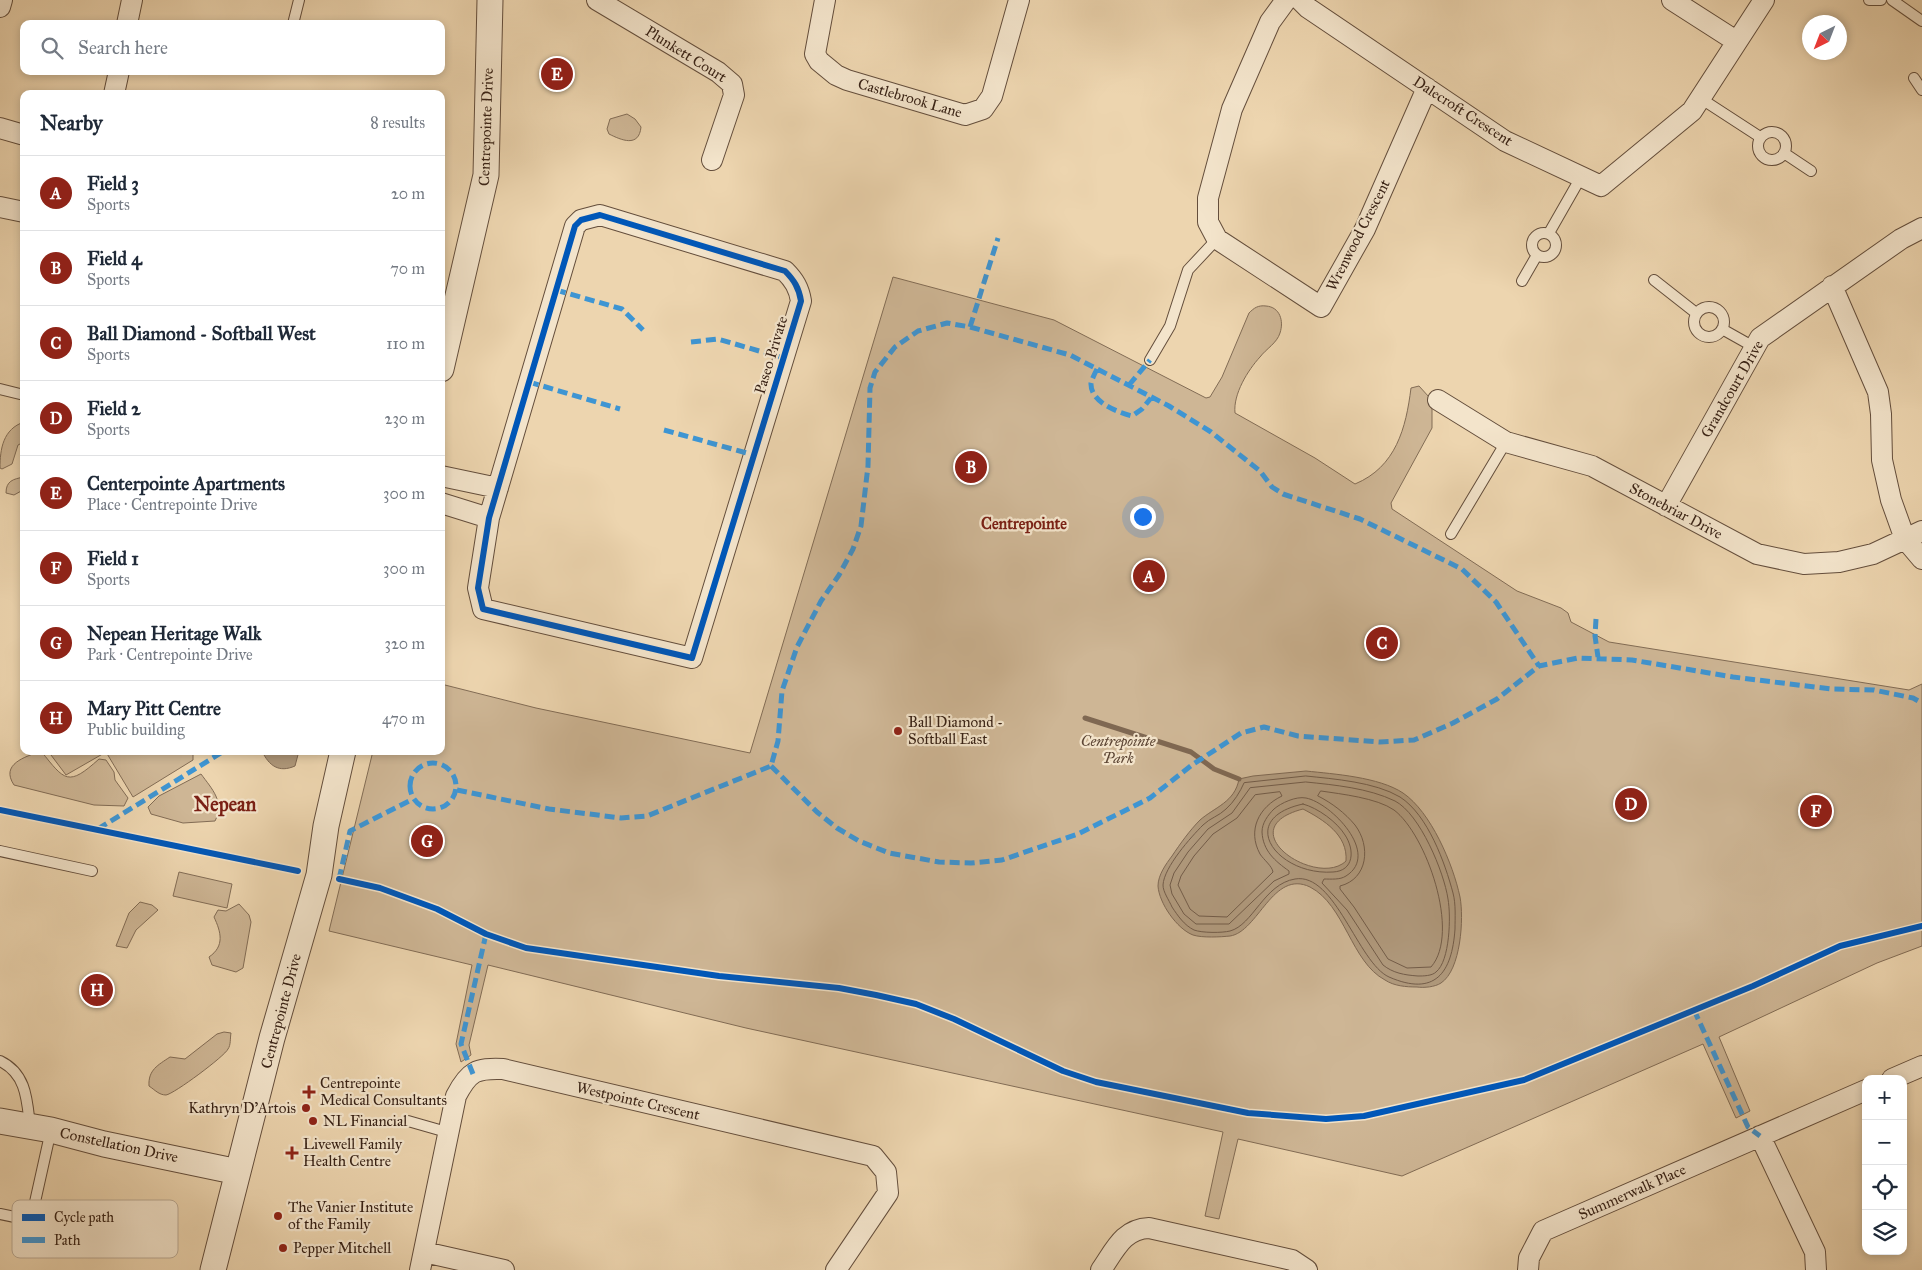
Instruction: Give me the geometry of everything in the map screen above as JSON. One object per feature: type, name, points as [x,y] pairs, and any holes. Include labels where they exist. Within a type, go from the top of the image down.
[{"type":"street","points":[[0,7],[2,0]]},
{"type":"street","points":[[128,20],[132,0]]},
{"type":"street","name":"Centrepointe Drive","points":[[445,352],[486,176],[490,0]]},
{"type":"street","name":"Plunkett Court","points":[[597,0],[718,72],[732,84],[734,94],[712,160]]},
{"type":"street","name":"Castlebrook Lane","points":[[825,0],[815,54],[819,61],[836,75],[965,115],[983,109],[992,96],[1019,0]]},
{"type":"street","points":[[1218,239],[1208,222],[1208,198],[1232,109],[1270,22],[1286,0]]},
{"type":"street","name":"Dalecroft Crescent","points":[[1300,0],[1308,8],[1505,141],[1602,186],[1692,111],[1764,0]]},
{"type":"street","points":[[1672,0],[1736,41]]},
{"type":"street","points":[[115,90],[118,75]]},
{"type":"street","name":"Wrenwood Crescent","points":[[1218,239],[1321,307],[1364,229],[1427,88]]},
{"type":"street","points":[[0,128],[20,134]]},
{"type":"street","points":[[0,207],[20,211]]},
{"type":"street","name":"Paseo Private","points":[[600,215],[784,271],[792,278],[801,301],[692,658],[483,609],[478,588],[489,518],[575,226],[581,220],[600,215]]},
{"type":"street","name":"Grandcourt Drive","points":[[1666,506],[1760,338],[1901,239],[1922,228]]},
{"type":"street","points":[[1832,286],[1878,392],[1881,414],[1882,460],[1891,500],[1913,535],[1922,559]]},
{"type":"street","name":"Stonebriar Drive","points":[[1438,400],[1506,442],[1592,466],[1757,554],[1804,564],[1839,562],[1873,554],[1913,535]]},
{"type":"street","points":[[445,477],[498,488]]},
{"type":"street","points":[[445,504],[489,518]]},
{"type":"street","name":"Centrepointe Drive","points":[[213,1270],[272,1038],[318,875],[326,826],[342,755]]},
{"type":"street","points":[[1901,1075],[1922,1066]]},
{"type":"street","name":"Westpointe Crescent","points":[[422,1261],[450,1133],[456,1096],[466,1078],[484,1068],[503,1069],[873,1156],[886,1172],[888,1193],[836,1270]]},
{"type":"street","name":"Summerwalk Place","points":[[1528,1270],[1529,1258],[1543,1232],[1862,1092]]},
{"type":"street","name":"Constellation Drive","points":[[0,1122],[41,1128],[104,1144],[238,1172]]},
{"type":"street","points":[[1760,1136],[1816,1252],[1816,1270]]},
{"type":"street","points":[[1101,1270],[1124,1238],[1136,1228],[1149,1228],[1292,1260],[1307,1270]]},
{"type":"street","points":[[422,1261],[504,1270]]},
{"type":"lane","points":[[294,20],[299,0]]},
{"type":"lane","points":[[1870,0],[1881,0]]},
{"type":"lane","points":[[1892,0],[1922,21]]},
{"type":"lane","points":[[1914,78],[1922,90]]},
{"type":"lane","points":[[1700,98],[1760,137]]},
{"type":"lane","points":[[1768,132],[1777,132],[1786,144],[1784,153],[1777,159],[1764,158],[1757,146],[1760,137],[1768,132]]},
{"type":"lane","points":[[1784,153],[1810,171]]},
{"type":"lane","points":[[1549,233],[1581,177]]},
{"type":"lane","points":[[1541,233],[1549,233],[1557,243],[1555,251],[1549,256],[1537,255],[1532,249],[1534,237],[1541,233]]},
{"type":"lane","points":[[1150,360],[1170,326],[1188,270],[1218,239]]},
{"type":"lane","points":[[1522,281],[1537,255]]},
{"type":"lane","points":[[1654,280],[1696,312]]},
{"type":"lane","points":[[1710,307],[1719,311],[1724,320],[1722,330],[1715,336],[1700,335],[1694,327],[1696,312],[1710,307]]},
{"type":"lane","points":[[1722,330],[1754,348]]},
{"type":"lane","points":[[0,389],[20,394]]},
{"type":"lane","points":[[1451,534],[1506,442]]},
{"type":"lane","points":[[0,851],[92,871]]},
{"type":"lane","points":[[0,1061],[12,1069],[25,1087],[41,1128],[33,1200]]},
{"type":"lane","points":[[408,1122],[450,1133]]},
{"type":"green space","points":[[627,114],[635,119],[641,127],[637,138],[629,141],[609,134],[607,129],[610,119]]},
{"type":"green space","name":"Centrepointe Park","points":[[893,277],[1054,320],[1206,398],[1210,397],[1222,377],[1249,313],[1258,306],[1271,307],[1280,315],[1280,333],[1246,375],[1236,398],[1235,413],[1315,458],[1355,484],[1369,477],[1389,457],[1402,431],[1411,388],[1419,386],[1429,397],[1432,404],[1432,428],[1391,503],[1392,509],[1517,591],[1561,608],[1568,613],[1571,622],[1609,642],[1909,690],[1922,684],[1922,946],[1877,963],[1719,1037],[1750,1111],[1736,1118],[1703,1044],[1402,1176],[1238,1139],[1219,1219],[1205,1216],[1223,1132],[746,1028],[488,965],[469,1045],[471,1055],[461,1062],[456,1044],[472,965],[329,931],[372,755],[445,755],[445,685],[536,708],[750,753]]},
{"type":"green space","points":[[20,424],[20,444],[12,464],[2,469],[0,468],[0,461],[4,440],[11,429]]},
{"type":"green space","points":[[20,478],[20,492],[14,495],[6,493],[9,483]]},
{"type":"green space","points":[[32,755],[44,755],[56,769],[67,777],[80,774],[99,759],[106,760],[114,772],[115,780],[128,798],[124,806],[94,805],[14,785],[10,778],[10,772],[16,762]]},
{"type":"green space","points":[[51,755],[101,755],[66,775]]},
{"type":"green space","points":[[108,755],[193,755],[193,760],[133,797]]},
{"type":"green space","points":[[201,774],[213,790],[218,802],[219,808],[215,821],[183,823],[151,814],[148,807],[159,796]]},
{"type":"green space","points":[[179,872],[232,884],[227,908],[173,896]]},
{"type":"green space","points":[[140,902],[152,905],[158,910],[136,930],[127,948],[116,946],[129,913]]},
{"type":"green space","points":[[239,904],[249,915],[251,922],[243,968],[236,972],[212,965],[209,957],[218,948],[220,938],[214,917],[218,910],[226,911]]},
{"type":"green space","points":[[231,1033],[228,1049],[188,1082],[166,1095],[159,1093],[149,1086],[152,1072],[170,1057],[185,1059],[217,1034]]},
{"type":"water","points":[[264,755],[298,755],[295,766],[289,768],[275,767]]},
{"type":"water","points":[[1306,771],[1356,777],[1382,783],[1403,793],[1423,813],[1446,855],[1457,884],[1461,906],[1460,943],[1457,956],[1448,976],[1441,983],[1429,987],[1396,985],[1373,972],[1332,907],[1322,895],[1310,887],[1297,884],[1286,887],[1276,894],[1240,932],[1230,936],[1206,937],[1193,935],[1175,921],[1165,907],[1159,893],[1158,882],[1163,870],[1196,824],[1229,799],[1237,787],[1239,779]],"holes":[[[1303,809],[1326,823],[1339,836],[1346,852],[1346,861],[1333,868],[1316,868],[1300,862],[1285,853],[1276,842],[1274,830],[1282,818]]]},
{"type":"waterway","points":[[1085,718],[1191,752],[1214,769],[1239,779]]},
{"type":"marked path","points":[[970,327],[998,238]]},
{"type":"marked path","points":[[556,290],[622,309],[643,330]]},
{"type":"marked path","points":[[457,790],[549,809],[621,818],[647,816],[771,766],[778,741],[782,691],[797,647],[821,601],[839,575],[853,549],[861,526],[868,466],[870,388],[875,372],[895,347],[918,331],[947,323],[970,327],[1070,355],[1169,406],[1211,432],[1260,471],[1272,487],[1283,494],[1360,519],[1462,569],[1496,602],[1539,666]]},
{"type":"marked path","points":[[691,342],[718,339],[783,358]]},
{"type":"marked path","points":[[1129,385],[1150,360]]},
{"type":"marked path","points":[[1097,369],[1091,383],[1092,390],[1100,401],[1112,409],[1132,416],[1142,409],[1151,398]]},
{"type":"marked path","points":[[529,382],[620,409]]},
{"type":"marked path","points":[[664,430],[754,455]]},
{"type":"marked path","points":[[1596,619],[1595,636],[1598,657]]},
{"type":"marked path","points":[[771,766],[817,812],[837,828],[859,841],[889,853],[939,862],[971,863],[1002,860],[1078,834],[1150,798],[1192,765],[1241,733],[1264,727],[1298,736],[1380,742],[1414,740],[1453,723],[1497,699],[1539,666],[1578,658],[1632,660],[1733,677],[1831,689],[1874,690],[1913,698],[1922,703]]},
{"type":"marked path","points":[[98,829],[218,755]]},
{"type":"marked path","points":[[438,763],[450,769],[455,777],[456,786],[455,795],[450,803],[442,808],[428,809],[416,803],[411,795],[410,781],[416,769],[424,764],[438,763]]},
{"type":"marked path","points":[[339,879],[350,831],[413,799]]},
{"type":"marked path","points":[[473,1074],[461,1044],[486,934]]},
{"type":"marked path","points":[[1694,1010],[1748,1127],[1760,1136]]},
{"type":"cycle path","points":[[600,215],[785,271],[796,284],[800,296],[801,301],[692,658],[483,609],[478,588],[489,518],[575,226],[581,220],[600,215]]},
{"type":"cycle path","points":[[0,810],[298,871]]},
{"type":"cycle path","points":[[339,879],[380,888],[437,909],[486,934],[526,948],[719,976],[839,988],[876,995],[916,1004],[954,1019],[1063,1071],[1096,1082],[1248,1113],[1326,1119],[1364,1116],[1524,1080],[1753,986],[1840,946],[1922,926]]},
{"type":"place","name":"Centerpointe Apartments","points":[[557,74]]},
{"type":"place","name":"Field 4","points":[[971,467]]},
{"type":"place","name":"Field 3","points":[[1149,576]]},
{"type":"place","name":"Ball Diamond - Softball West","points":[[1382,643]]},
{"type":"place","name":"Ball Diamond - Softball East","points":[[898,731]]},
{"type":"place","name":"Field 2","points":[[1631,804]]},
{"type":"place","name":"Field 1","points":[[1816,811]]},
{"type":"place","name":"Nepean Heritage Walk","points":[[427,841]]},
{"type":"place","name":"Mary Pitt Centre","points":[[97,990]]},
{"type":"place","name":"Centrepointe Medical Consultants","points":[[309,1092]]},
{"type":"place","name":"Kathryn D'Artois","points":[[306,1108]]},
{"type":"place","name":"NL Financial","points":[[313,1121]]},
{"type":"place","name":"Livewell Family Health Centre","points":[[292,1153]]},
{"type":"place","name":"The Vanier Institute of the Family","points":[[278,1216]]},
{"type":"place","name":"Pepper Mitchell","points":[[283,1248]]},
{"type":"district","name":"Centrepointe","points":[[1024,523]]},
{"type":"district","name":"Nepean","points":[[225,804]]}]
